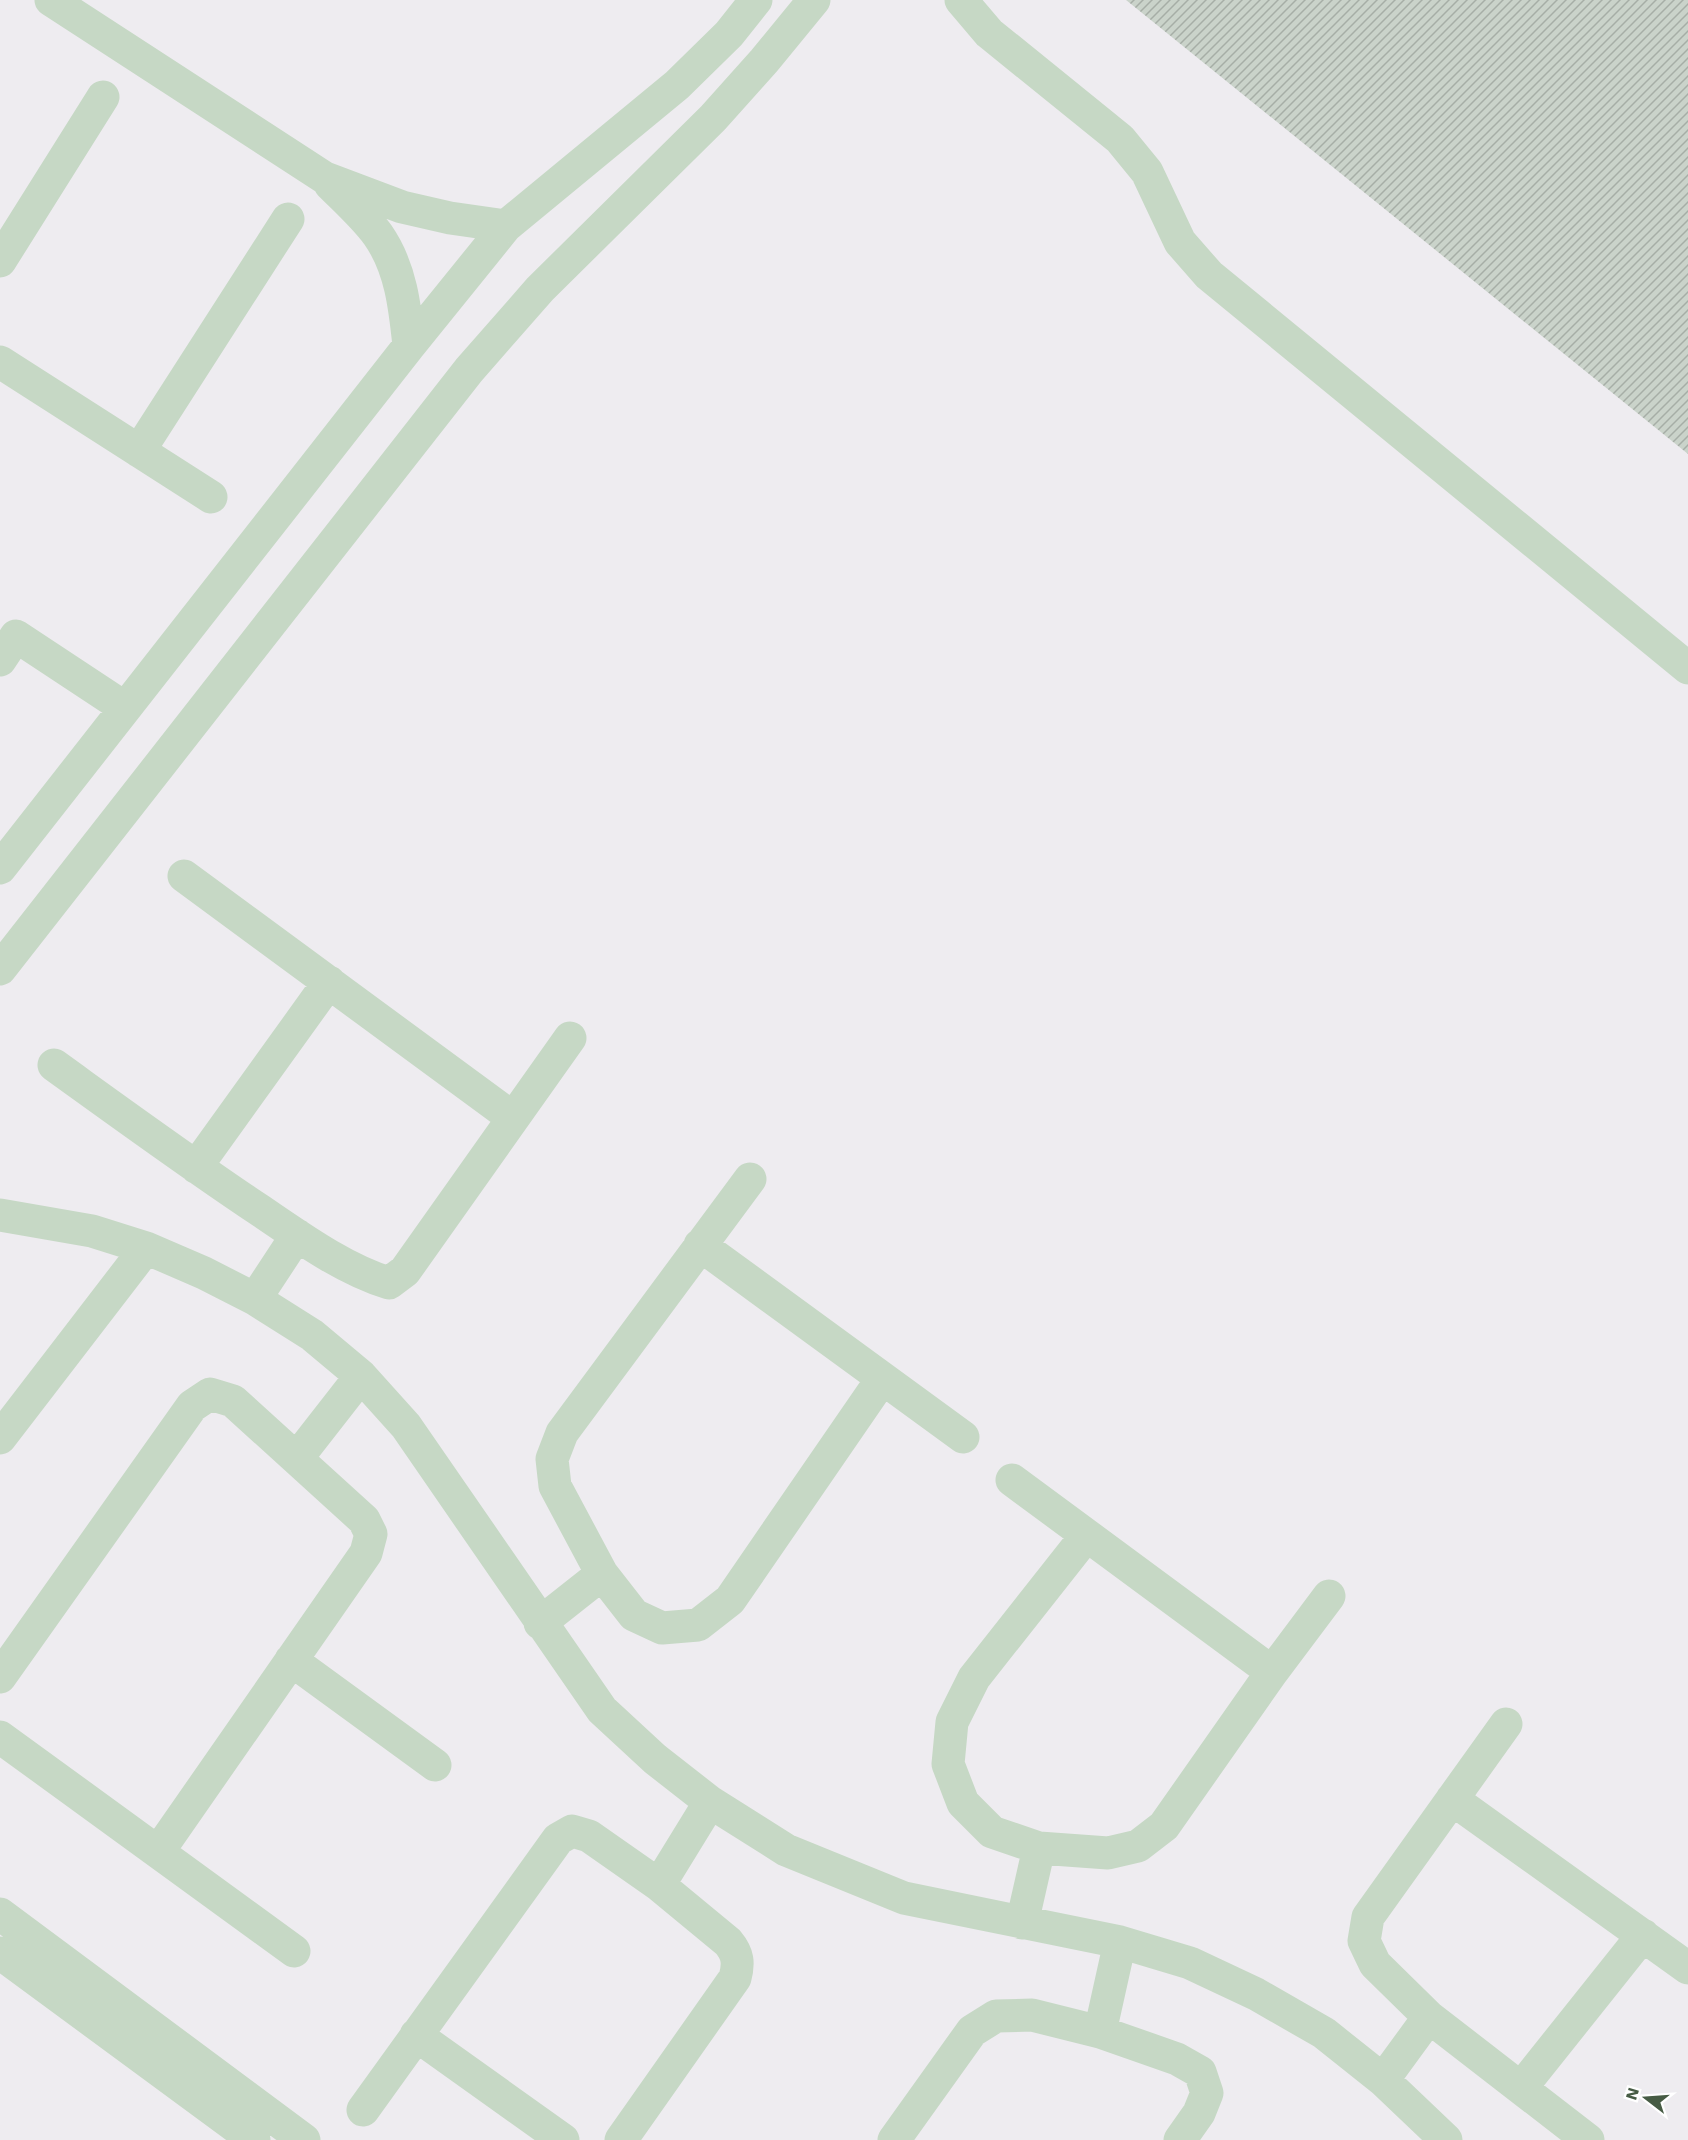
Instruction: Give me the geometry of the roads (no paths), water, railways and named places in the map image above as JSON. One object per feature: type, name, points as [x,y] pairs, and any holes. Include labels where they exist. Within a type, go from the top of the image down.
[{"type":"street","points":[[51,0],[325,178],[402,207],[450,218],[506,226]]},
{"type":"street","points":[[0,868],[409,346],[506,226],[677,85],[729,34],[756,0]]},
{"type":"street","points":[[0,969],[469,370],[540,289],[713,118],[814,0]]},
{"type":"street","points":[[961,0],[989,33],[1120,139],[1147,172],[1180,242],[1209,275],[1688,668]]},
{"type":"street","points":[[729,34],[764,61]]},
{"type":"street","points":[[0,261],[103,97]]},
{"type":"street","points":[[325,178],[378,234],[394,263],[403,295],[409,346]]},
{"type":"street","points":[[139,451],[288,219]]},
{"type":"street","points":[[0,362],[211,497]]},
{"type":"street","points":[[5,641],[125,708]]},
{"type":"street","points":[[184,876],[513,1118]]},
{"type":"street","points":[[196,1167],[329,982]]},
{"type":"street","points":[[54,1065],[196,1167],[297,1235],[368,1276],[389,1283],[405,1271],[570,1038]]},
{"type":"street","points":[[750,1179],[562,1433],[552,1459],[555,1486],[602,1574],[634,1615],[662,1628],[698,1625],[730,1600],[882,1379]]},
{"type":"street","points":[[3,1213],[92,1231],[146,1248],[204,1273],[255,1299],[312,1335],[361,1376],[406,1425],[602,1710],[655,1759],[710,1802],[786,1850],[904,1898],[1120,1942],[1190,1963],[1256,1994],[1324,2033],[1383,2080],[1446,2140]]},
{"type":"street","points":[[255,1299],[297,1235]]},
{"type":"street","points":[[700,1245],[963,1437]]},
{"type":"street","points":[[0,1438],[146,1248]]},
{"type":"street","points":[[297,1458],[361,1376]]},
{"type":"street","points":[[0,1677],[192,1406],[210,1394],[233,1401],[363,1520],[371,1534],[366,1553],[158,1852]]},
{"type":"street","points":[[1012,1480],[1272,1672]]},
{"type":"street","points":[[1086,1536],[974,1678],[952,1722],[948,1764],[963,1803],[992,1832],[1039,1848],[1108,1853],[1138,1846],[1164,1826],[1272,1672],[1329,1596]]},
{"type":"street","points":[[540,1623],[602,1574]]},
{"type":"street","points":[[291,1660],[435,1766]]},
{"type":"street","points":[[1506,1724],[1368,1917],[1364,1941],[1375,1964],[1429,2017],[1588,2140]]},
{"type":"street","points":[[0,1737],[294,1951]]},
{"type":"street","points":[[1452,1799],[1688,1968]]},
{"type":"street","points":[[659,1885],[710,1802]]},
{"type":"street","points":[[363,2110],[558,1839],[572,1831],[589,1836],[659,1885],[728,1942],[736,1952],[739,1965],[735,1978],[621,2140]]},
{"type":"street","points":[[1023,1923],[1039,1848]]},
{"type":"street","points":[[0,1914],[254,2140]]},
{"type":"street","points":[[1521,2088],[1643,1935]]},
{"type":"street","points":[[1100,2032],[1120,1942]]},
{"type":"street","points":[[0,1953],[304,2140]]},
{"type":"street","points":[[894,2140],[972,2031],[996,2016],[1032,2015],[1100,2032],[1176,2060],[1200,2072],[1207,2093],[1199,2113],[1180,2140]]},
{"type":"street","points":[[1383,2080],[1429,2017]]},
{"type":"street","points":[[416,2035],[562,2140]]}]
